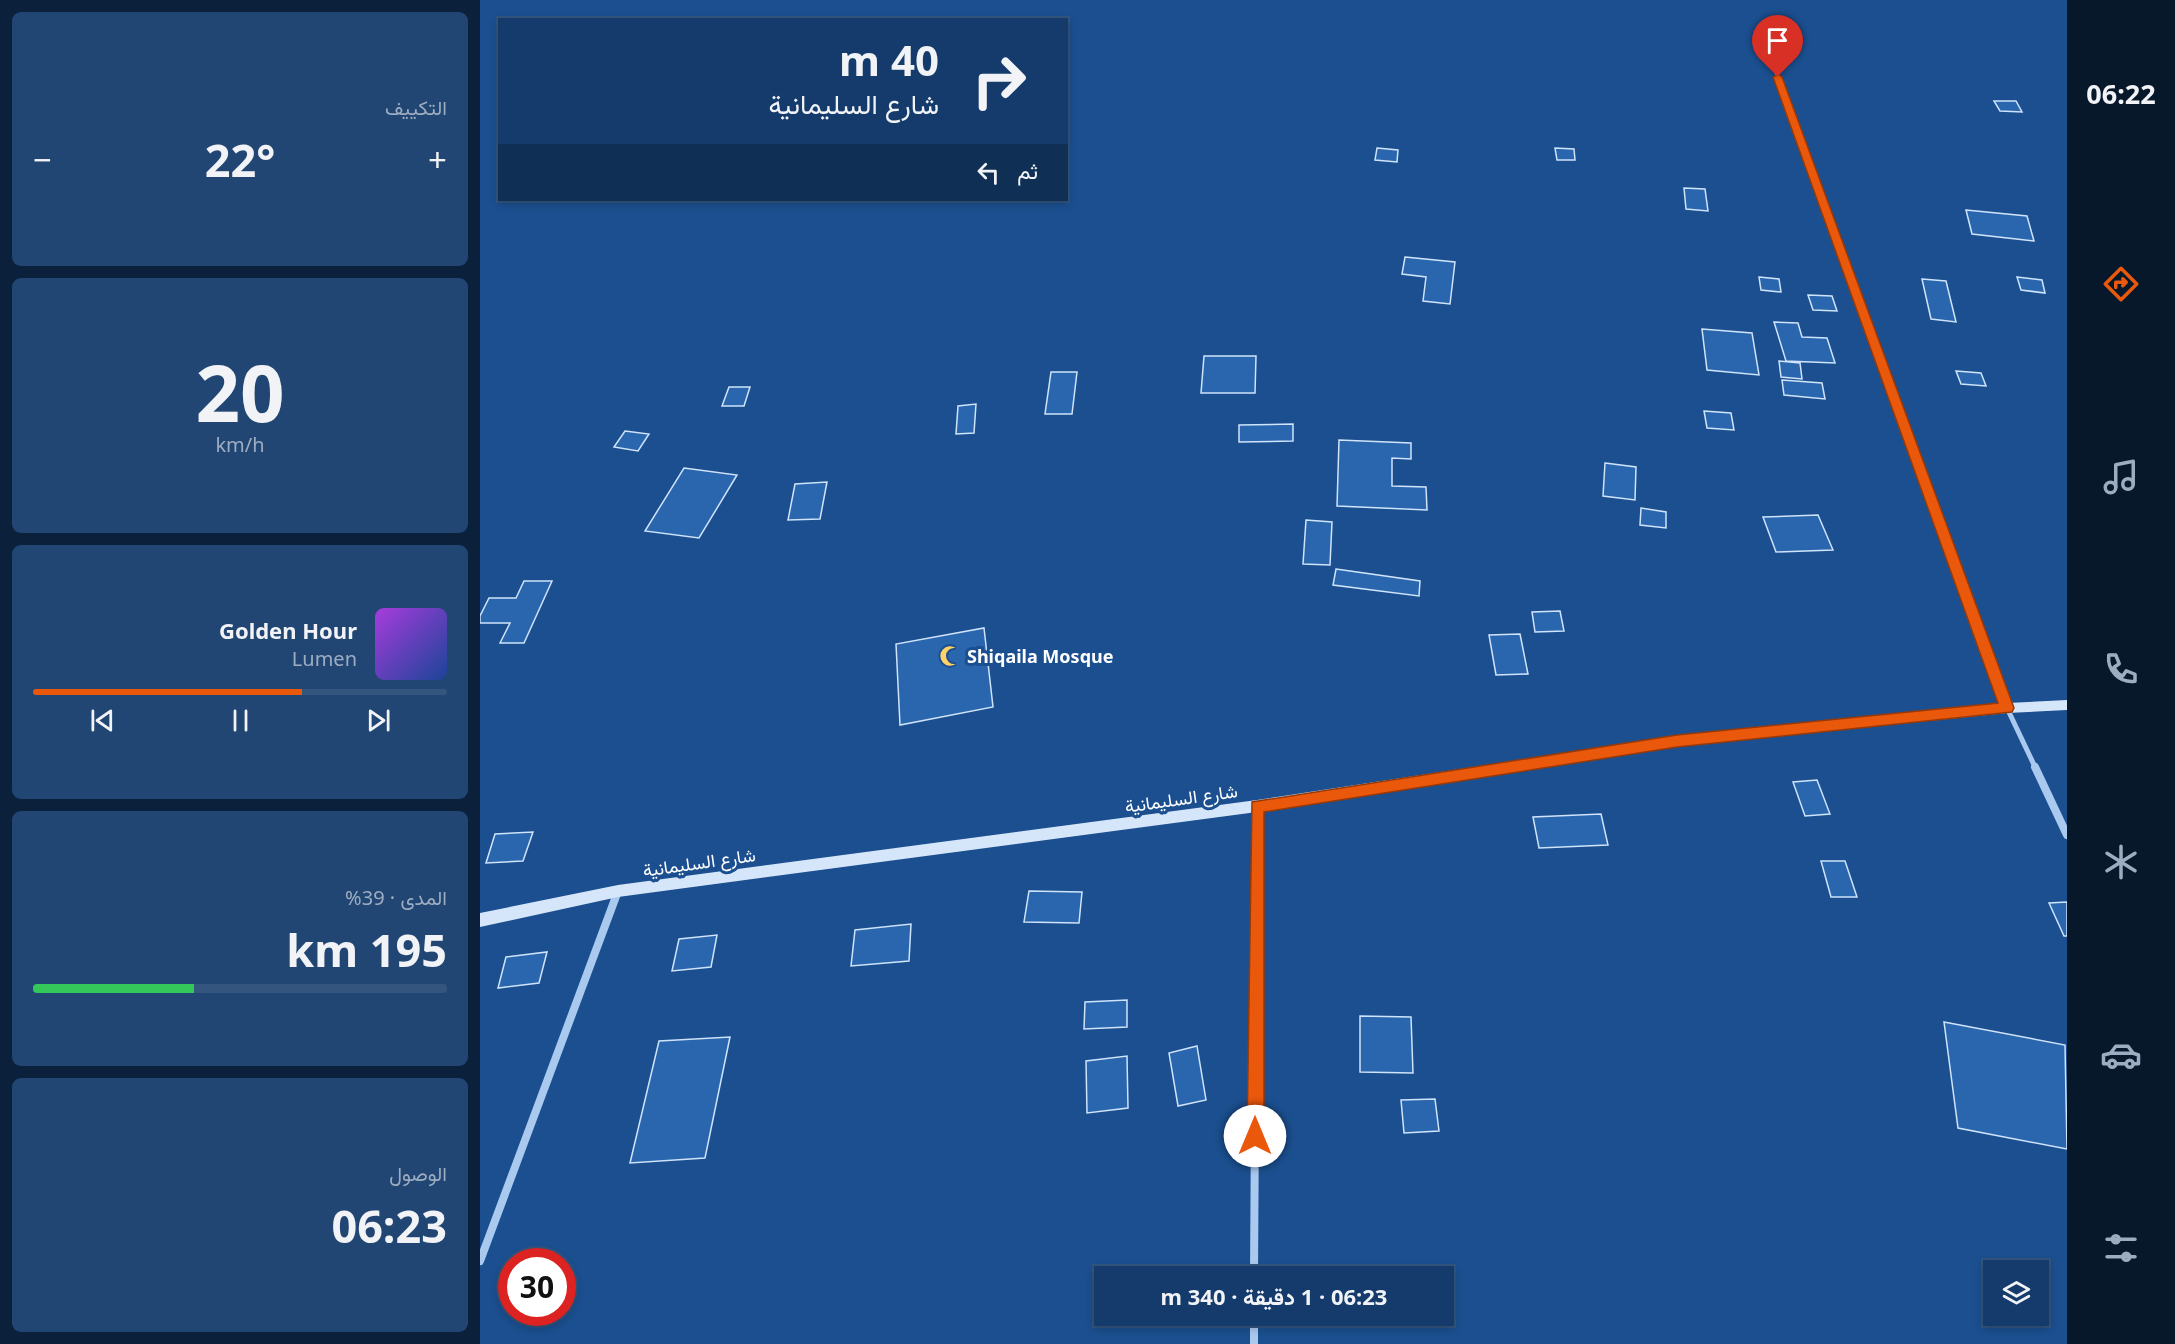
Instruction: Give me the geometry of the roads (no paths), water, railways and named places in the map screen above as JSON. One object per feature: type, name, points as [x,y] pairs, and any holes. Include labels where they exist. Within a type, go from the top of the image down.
[{"type":"street","points":[[1770,54],[2007,708],[2067,835]]},
{"type":"street","name":"شارع السليمانية","points":[[480,920],[618,891],[1257,806],[1677,741],[2007,708],[2067,705]]},
{"type":"street","points":[[1254,1266],[1257,806]]},
{"type":"street","points":[[480,1261],[618,891]]},
{"type":"street","points":[[1254,1326],[1254,1344]]},
{"type":"place","name":"Shiqaila Mosque","points":[[950,656]]}]
